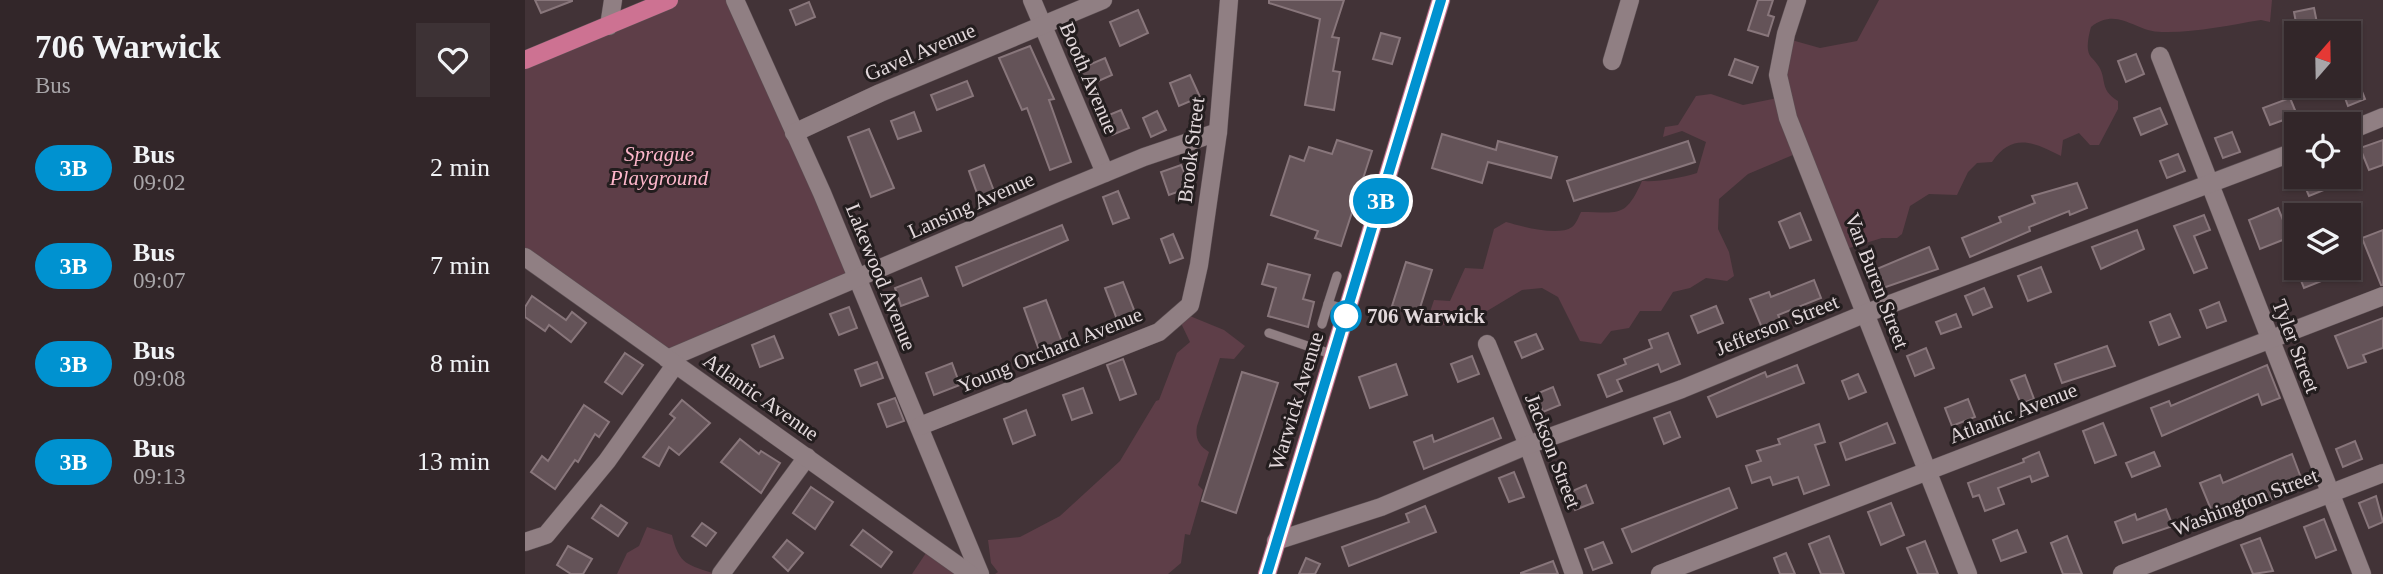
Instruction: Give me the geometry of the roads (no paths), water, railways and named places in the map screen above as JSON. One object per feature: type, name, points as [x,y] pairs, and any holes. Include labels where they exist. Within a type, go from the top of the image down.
[{"type":"main road","points":[[525,60],[669,0]]},
{"type":"main road","name":"Warwick Avenue","points":[[1267,574],[1441,0]]},
{"type":"street","points":[[609,26],[613,0]]},
{"type":"street","name":"Lakewood Avenue","points":[[736,0],[920,426],[980,574]]},
{"type":"street","name":"Booth Avenue","points":[[1032,0],[1105,173]]},
{"type":"street","name":"Gavel Avenue","points":[[794,133],[880,93],[1103,0]]},
{"type":"street","name":"Brook Street","points":[[1190,305],[1218,132],[1229,0]]},
{"type":"street","points":[[1612,61],[1630,0]]},
{"type":"street","name":"Van Buren Street","points":[[1797,0],[1786,34],[1778,75],[1788,118],[1968,574]]},
{"type":"street","name":"Tyler Street","points":[[2160,56],[2361,574]]},
{"type":"street","points":[[2361,126],[2383,117]]},
{"type":"street","name":"Lansing Avenue","points":[[671,362],[1105,173],[1218,132]]},
{"type":"street","name":"Jefferson Street","points":[[1276,541],[1381,507],[1528,444],[1682,389],[1864,314],[2284,156]]},
{"type":"street","name":"Atlantic Avenue","points":[[525,257],[970,574]]},
{"type":"street","name":"Atlantic Avenue","points":[[1660,574],[2383,296]]},
{"type":"street","name":"Young Orchard Avenue","points":[[920,426],[1159,332],[1190,305]]},
{"type":"street","name":"Jackson Street","points":[[1487,344],[1528,444],[1574,574]]},
{"type":"street","points":[[525,542],[546,535],[607,461],[671,362]]},
{"type":"street","points":[[721,574],[807,457]]},
{"type":"street","name":"Washington Street","points":[[2122,574],[2383,473]]},
{"type":"lane","points":[[1322,324],[1337,276]]},
{"type":"lane","points":[[1328,304],[1348,310]]},
{"type":"lane","points":[[1269,333],[1334,355]]},
{"type":"place","name":"706 Warwick","points":[[1346,316]]},
{"type":"park label","name":"Sprague Playground","points":[[659,166]]}]
